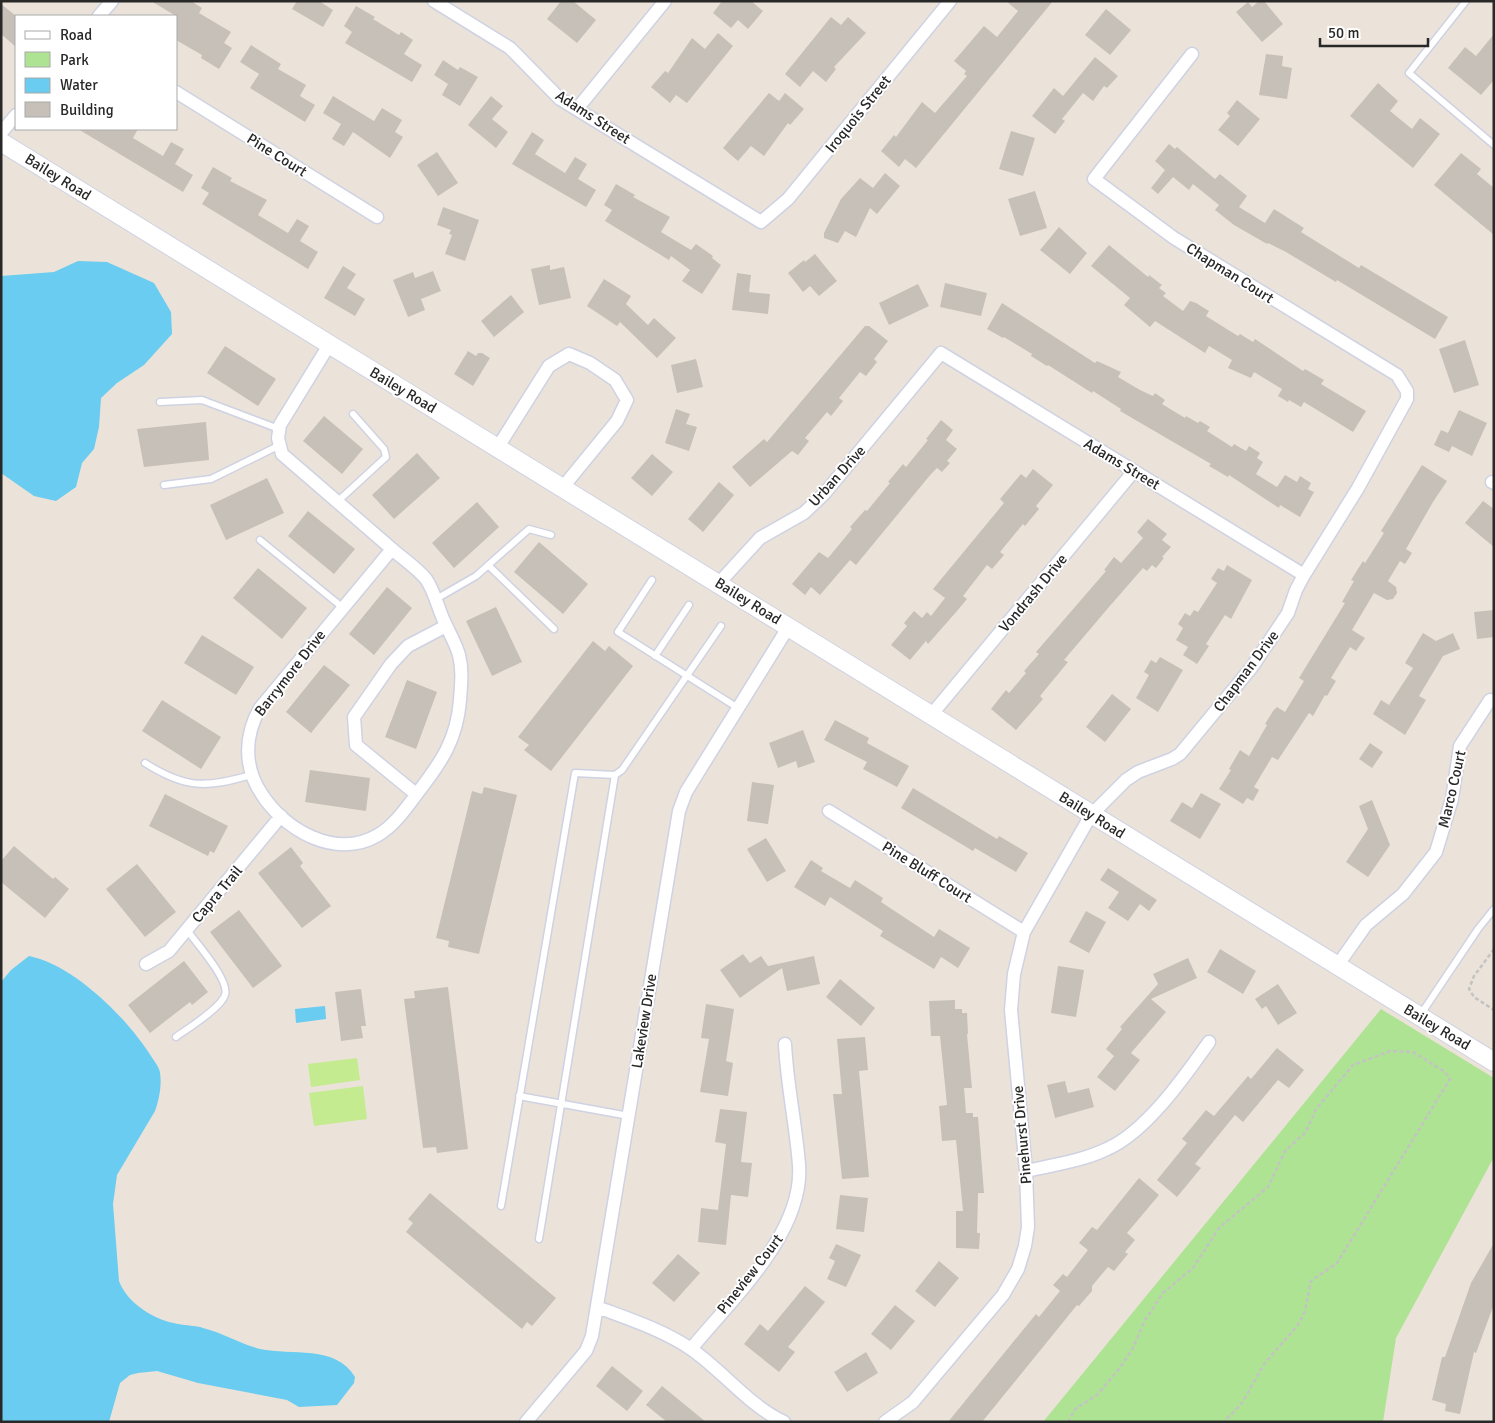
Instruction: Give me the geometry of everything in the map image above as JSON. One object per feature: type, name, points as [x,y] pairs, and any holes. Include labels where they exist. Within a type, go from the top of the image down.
[{"type":"street","points":[[100,15],[112,1]]},
{"type":"street","name":"Adams Street","points":[[434,1],[510,48],[524,60],[545,86],[577,109],[761,222]]},
{"type":"street","points":[[577,109],[665,1]]},
{"type":"street","name":"Iroquois Street","points":[[761,222],[788,199],[950,1]]},
{"type":"street","name":"Chapman Court","points":[[1192,54],[1094,179],[1174,238],[1397,375],[1407,391],[1407,399],[1358,488]]},
{"type":"street","name":"Pine Court","points":[[178,93],[377,217]]},
{"type":"street","points":[[1,133],[15,116]]},
{"type":"street","name":"Bailey Road","points":[[1,142],[932,714],[1419,1018],[1494,1062]]},
{"type":"street","name":"Barrymore Drive","points":[[329,345],[286,412],[279,429],[278,438],[282,454],[293,465],[392,549],[426,579],[459,655],[462,672],[459,718],[454,738],[444,758],[384,831],[365,841],[335,845],[309,835],[281,816],[268,803],[248,768],[248,742],[254,717],[342,607],[392,549]]},
{"type":"street","name":"Adams Street","points":[[941,353],[1304,574]]},
{"type":"street","name":"Urban Drive","points":[[719,583],[760,538],[815,504],[941,353]]},
{"type":"street","points":[[498,447],[549,366],[569,354],[590,363],[615,380],[627,400],[617,421],[563,487]]},
{"type":"street","name":"Vondrash Drive","points":[[932,714],[1134,471]]},
{"type":"street","name":"Chapman Drive","points":[[1091,815],[1126,780],[1138,772],[1172,759],[1186,747],[1261,654],[1288,613],[1304,574],[1358,488]]},
{"type":"street","points":[[416,794],[356,745],[354,717],[391,664],[408,646],[446,626]]},
{"type":"street","name":"Lakeview Drive","points":[[526,1422],[586,1351],[592,1336],[679,811],[686,792],[788,626]]},
{"type":"street","name":"Marco Court","points":[[1337,966],[1366,925],[1403,894],[1436,852],[1452,799],[1460,746],[1490,700]]},
{"type":"street","name":"Pine Bluff Court","points":[[829,811],[1024,932]]},
{"type":"street","name":"Pinehurst Drive","points":[[885,1422],[913,1402],[1009,1286],[1018,1269],[1027,1237],[1026,1171],[1011,1010],[1014,974],[1024,932],[1091,815]]},
{"type":"street","name":"Capra Trail","points":[[146,964],[169,951],[281,816]]},
{"type":"street","points":[[1026,1171],[1095,1155],[1124,1140],[1147,1120],[1209,1042]]},
{"type":"street","name":"Pineview Court","points":[[690,1349],[768,1255],[785,1228],[792,1210],[799,1167],[788,1094],[786,1044]]},
{"type":"street","points":[[597,1307],[655,1329],[690,1349],[761,1407],[784,1422]]},
{"type":"lane","points":[[1466,1],[1409,73],[1494,145]]},
{"type":"lane","points":[[160,402],[202,400],[279,429]]},
{"type":"lane","points":[[337,502],[386,457],[384,449],[353,414]]},
{"type":"lane","points":[[164,485],[211,478],[280,444]]},
{"type":"lane","points":[[434,599],[476,576],[529,529],[551,535]]},
{"type":"lane","points":[[260,540],[342,607]]},
{"type":"lane","points":[[488,565],[554,629]]},
{"type":"lane","points":[[652,580],[618,632],[738,708]]},
{"type":"lane","points":[[655,656],[689,604]]},
{"type":"lane","points":[[500,1206],[575,773],[615,774],[622,770],[721,626]]},
{"type":"lane","points":[[146,762],[180,780],[198,786],[219,784],[251,774]]},
{"type":"lane","points":[[539,1239],[615,774]]},
{"type":"lane","points":[[1419,1018],[1478,929],[1494,909]]},
{"type":"lane","points":[[176,1037],[219,1004],[225,996],[226,986],[186,930]]},
{"type":"lane","points":[[520,1096],[629,1116]]},
{"type":"path","points":[[1494,949],[1474,976],[1469,989],[1474,996],[1494,1010]]},
{"type":"path","points":[[1068,1422],[1075,1409],[1097,1395],[1119,1369],[1133,1348],[1145,1320],[1163,1293],[1193,1268],[1219,1228],[1268,1187],[1284,1151],[1306,1132],[1316,1109],[1353,1065],[1390,1051],[1414,1052],[1445,1072],[1450,1079],[1337,1263],[1311,1282],[1305,1312],[1298,1325],[1264,1364],[1242,1403],[1224,1422]]},
{"type":"green space","points":[[1381,1009],[1494,1078],[1494,1157],[1396,1338],[1383,1422],[1043,1422]]},
{"type":"green space","points":[[357,1058],[360,1080],[311,1087],[308,1064]]},
{"type":"green space","points":[[363,1086],[367,1119],[314,1126],[309,1093]]},
{"type":"water","points":[[78,261],[107,262],[154,283],[171,312],[172,334],[144,365],[117,383],[101,398],[99,427],[94,449],[82,463],[76,487],[56,501],[34,496],[1,473],[1,276],[54,272]]},
{"type":"water","points":[[29,956],[46,961],[64,970],[98,995],[141,1041],[160,1071],[159,1097],[155,1111],[117,1175],[113,1204],[119,1281],[123,1289],[142,1309],[169,1322],[197,1326],[260,1349],[312,1353],[325,1355],[336,1360],[355,1377],[354,1383],[337,1405],[299,1407],[287,1400],[198,1383],[157,1371],[130,1375],[120,1383],[109,1422],[1,1422],[1,982],[11,970]]},
{"type":"water","points":[[325,1006],[326,1019],[296,1023],[295,1009]]},
{"type":"building","points":[[151,1],[191,1],[202,8],[199,13],[231,32],[224,43],[232,48],[219,69],[201,58],[202,55],[178,41],[178,15],[174,15]]},
{"type":"building","points":[[297,1],[319,1],[333,10],[323,27],[292,9]]},
{"type":"building","points":[[561,1],[573,1],[596,20],[577,43],[547,19]]},
{"type":"building","points":[[722,1],[751,1],[763,11],[748,29],[738,20],[731,28],[713,13]]},
{"type":"building","points":[[1006,1],[1053,1],[916,168],[905,159],[899,167],[881,151],[894,135],[896,137],[922,102],[935,113],[967,76],[964,74],[966,71],[954,61],[984,26],[997,37],[1018,11]]},
{"type":"building","points":[[1259,1],[1264,1],[1283,24],[1262,42],[1236,12],[1248,2],[1252,7]]},
{"type":"building","points":[[1,4],[15,15],[15,46],[1,34]]},
{"type":"building","points":[[356,6],[375,17],[373,19],[399,35],[401,32],[413,40],[404,54],[422,65],[412,82],[345,43],[352,32],[344,26]]},
{"type":"building","points":[[1106,9],[1131,30],[1110,55],[1085,35]]},
{"type":"building","points":[[831,17],[841,25],[848,17],[866,33],[834,67],[836,69],[826,82],[813,71],[800,87],[785,74]]},
{"type":"building","points":[[718,33],[733,46],[687,103],[676,95],[670,103],[651,87],[665,71],[668,73],[692,38],[705,49]]},
{"type":"building","points":[[1494,34],[1494,80],[1481,95],[1448,68],[1465,47],[1476,56]]},
{"type":"building","points":[[251,45],[281,64],[278,69],[306,85],[300,96],[315,105],[305,122],[250,88],[259,74],[240,62]]},
{"type":"building","points":[[1266,54],[1283,56],[1282,66],[1292,68],[1287,99],[1259,95]]},
{"type":"building","points":[[1095,57],[1118,76],[1107,88],[1104,86],[1093,101],[1083,93],[1062,119],[1065,121],[1055,134],[1032,116],[1054,88],[1063,96]]},
{"type":"building","points":[[443,60],[458,70],[460,67],[478,77],[460,106],[442,95],[448,84],[434,75]]},
{"type":"building","points":[[1378,83],[1398,101],[1390,111],[1412,129],[1420,118],[1440,134],[1413,168],[1350,116]]},
{"type":"building","points":[[769,93],[779,101],[785,93],[804,109],[790,125],[788,123],[764,156],[751,146],[738,161],[723,148]]},
{"type":"building","points":[[333,96],[374,121],[382,108],[402,120],[395,132],[403,137],[390,158],[353,132],[344,146],[332,139],[341,124],[323,113]]},
{"type":"building","points":[[491,96],[503,106],[492,119],[508,132],[496,148],[468,125]]},
{"type":"building","points":[[1237,100],[1260,119],[1238,146],[1218,130],[1230,116],[1227,113]]},
{"type":"building","points":[[80,130],[137,130],[133,138],[163,156],[171,142],[184,149],[175,164],[193,175],[183,192]]},
{"type":"building","points":[[1011,131],[1035,138],[1023,176],[999,169]]},
{"type":"building","points":[[532,132],[544,140],[535,154],[565,173],[575,157],[587,164],[578,179],[596,190],[586,207],[512,164]]},
{"type":"building","points":[[1169,144],[1175,149],[1177,147],[1215,179],[1220,174],[1247,196],[1239,207],[1265,223],[1274,209],[1304,228],[1301,232],[1359,268],[1361,265],[1448,317],[1435,339],[1337,280],[1336,282],[1286,252],[1267,244],[1234,225],[1215,210],[1219,205],[1193,184],[1189,190],[1173,177],[1158,194],[1151,188],[1165,170],[1155,161]]},
{"type":"building","points":[[437,152],[458,183],[438,196],[417,165]]},
{"type":"building","points":[[1461,153],[1481,169],[1477,174],[1494,188],[1494,235],[1434,185]]},
{"type":"building","points":[[213,167],[232,178],[230,181],[267,200],[258,215],[288,233],[297,219],[309,226],[300,241],[318,252],[308,269],[202,204],[209,193],[201,188]]},
{"type":"building","points":[[885,173],[900,186],[877,214],[870,208],[856,237],[845,231],[838,243],[824,238],[824,233],[841,199],[860,178],[873,188]]},
{"type":"building","points":[[616,184],[635,195],[633,197],[670,217],[661,232],[691,250],[696,244],[713,256],[712,258],[721,265],[702,294],[682,281],[690,270],[671,256],[669,260],[605,221],[612,210],[604,205]]},
{"type":"building","points":[[1035,191],[1047,228],[1020,236],[1008,199]]},
{"type":"building","points":[[443,207],[479,220],[465,261],[445,254],[452,235],[449,234],[451,230],[437,225]]},
{"type":"building","points":[[1059,227],[1087,253],[1070,274],[1040,250]]},
{"type":"building","points":[[1109,245],[1148,277],[1149,275],[1162,285],[1159,288],[1166,293],[1163,296],[1183,311],[1190,301],[1196,303],[1209,311],[1206,316],[1238,336],[1240,334],[1253,342],[1255,339],[1303,371],[1305,369],[1324,380],[1321,384],[1366,411],[1353,432],[1304,402],[1301,407],[1278,396],[1282,389],[1254,372],[1251,378],[1228,368],[1232,360],[1209,346],[1205,353],[1155,321],[1150,327],[1124,305],[1130,298],[1091,266]]},
{"type":"building","points":[[815,254],[837,281],[819,296],[810,286],[803,292],[788,273]]},
{"type":"building","points":[[550,265],[550,270],[564,267],[571,298],[539,305],[531,269]]},
{"type":"building","points":[[343,266],[356,274],[347,288],[365,299],[355,316],[324,298]]},
{"type":"building","points":[[433,271],[441,291],[421,299],[425,310],[408,317],[393,280],[413,272],[415,278]]},
{"type":"building","points":[[737,273],[751,275],[749,292],[770,294],[768,314],[732,310]]},
{"type":"building","points":[[604,279],[631,296],[626,304],[648,325],[654,318],[676,338],[657,358],[620,322],[617,326],[587,306]]},
{"type":"building","points":[[945,283],[987,293],[981,316],[940,307]]},
{"type":"building","points":[[918,284],[929,306],[889,325],[879,303]]},
{"type":"building","points":[[511,295],[524,312],[494,337],[481,321]]},
{"type":"building","points":[[1002,303],[1095,363],[1097,361],[1121,372],[1118,377],[1140,390],[1153,396],[1155,393],[1165,400],[1162,404],[1185,418],[1186,416],[1198,423],[1200,421],[1210,427],[1207,431],[1232,447],[1234,444],[1246,451],[1249,446],[1260,453],[1257,458],[1263,462],[1256,474],[1277,487],[1285,475],[1297,482],[1300,476],[1311,483],[1308,489],[1314,492],[1300,517],[1280,505],[1279,508],[1229,475],[1228,477],[1209,466],[1211,464],[1120,411],[1121,409],[1093,391],[1092,393],[1031,356],[1032,354],[987,329]]},
{"type":"building","points":[[865,326],[869,326],[888,341],[874,359],[877,362],[866,376],[860,372],[839,398],[843,401],[831,416],[827,412],[805,438],[809,441],[798,455],[792,451],[750,487],[732,467],[764,439],[767,442]]},
{"type":"building","points":[[1465,340],[1479,385],[1454,393],[1439,349]]},
{"type":"building","points":[[225,346],[276,379],[258,406],[207,373]]},
{"type":"building","points":[[468,351],[476,356],[478,353],[482,353],[490,358],[473,386],[454,374]]},
{"type":"building","points":[[696,359],[703,387],[677,393],[671,365]]},
{"type":"building","points":[[676,409],[690,414],[686,424],[697,427],[689,451],[665,443]]},
{"type":"building","points":[[1459,410],[1487,423],[1472,456],[1452,446],[1449,452],[1434,445],[1441,430],[1448,433]]},
{"type":"building","points":[[324,416],[363,449],[342,474],[303,441]]},
{"type":"building","points":[[941,420],[953,430],[946,440],[957,449],[947,461],[950,463],[942,472],[937,468],[931,474],[856,565],[850,560],[820,595],[811,587],[805,595],[792,584],[819,552],[828,558],[852,529],[850,527],[865,510],[867,511],[903,464],[906,467],[928,440],[926,439]]},
{"type":"building","points":[[206,422],[209,460],[144,467],[137,429]]},
{"type":"building","points":[[417,453],[440,478],[394,519],[372,495]]},
{"type":"building","points":[[652,454],[673,472],[652,496],[631,478]]},
{"type":"building","points":[[1422,465],[1447,481],[1406,549],[1412,553],[1405,564],[1400,561],[1388,581],[1396,587],[1397,593],[1393,599],[1387,600],[1374,593],[1352,630],[1365,638],[1356,651],[1350,647],[1331,678],[1336,681],[1327,696],[1325,695],[1313,716],[1309,713],[1278,760],[1272,757],[1254,787],[1259,790],[1253,801],[1247,798],[1243,804],[1219,789],[1231,770],[1229,769],[1240,750],[1249,756],[1273,711],[1277,707],[1285,712],[1304,681],[1299,678],[1345,603],[1342,602],[1354,581],[1351,580],[1363,561],[1365,563],[1384,533],[1381,531]]},
{"type":"building","points":[[1033,469],[1053,485],[1036,506],[1039,509],[1025,526],[1023,524],[1000,552],[1004,555],[992,569],[987,565],[963,596],[967,599],[957,611],[928,644],[926,641],[910,660],[891,645],[907,626],[904,623],[914,611],[922,618],[927,612],[931,616],[945,598],[933,589],[1004,503],[1000,499],[1021,474],[1026,478]]},
{"type":"building","points":[[267,478],[284,513],[226,540],[210,505]]},
{"type":"building","points":[[719,482],[734,495],[703,532],[688,519]]},
{"type":"building","points":[[1483,501],[1494,509],[1494,547],[1465,523]]},
{"type":"building","points":[[477,502],[499,527],[454,568],[432,543]]},
{"type":"building","points":[[308,511],[355,549],[334,574],[288,536]]},
{"type":"building","points":[[1148,519],[1167,534],[1162,540],[1171,547],[1162,557],[1164,558],[1156,568],[1152,565],[1147,571],[1143,568],[1064,660],[1068,662],[1040,696],[1043,699],[1016,730],[991,709],[1006,690],[1009,693],[1026,673],[1024,671],[1039,654],[1036,652],[1106,571],[1104,570],[1114,557],[1121,563],[1143,538],[1137,532]]},
{"type":"building","points":[[539,542],[588,584],[563,614],[514,572]]},
{"type":"building","points":[[1227,565],[1252,580],[1231,619],[1225,615],[1206,644],[1209,646],[1197,664],[1183,655],[1188,647],[1176,640],[1183,628],[1178,624],[1185,613],[1190,616],[1194,610],[1198,612],[1217,583],[1211,579],[1218,568],[1224,571]]},
{"type":"building","points":[[258,568],[307,608],[282,639],[233,598]]},
{"type":"building","points":[[387,587],[412,608],[374,655],[349,634]]},
{"type":"building","points":[[496,607],[522,662],[492,676],[466,621]]},
{"type":"building","points":[[1494,610],[1494,637],[1477,639],[1474,612]]},
{"type":"building","points":[[1423,633],[1436,641],[1453,633],[1460,649],[1443,656],[1419,696],[1426,700],[1405,735],[1373,714],[1381,700],[1389,705],[1413,668],[1405,663]]},
{"type":"building","points":[[202,635],[254,667],[236,695],[184,663]]},
{"type":"building","points":[[593,641],[605,651],[609,646],[633,666],[551,771],[524,750],[529,745],[518,737]]},
{"type":"building","points":[[1160,657],[1183,670],[1158,712],[1136,698],[1149,675],[1144,672],[1151,660],[1156,663]]},
{"type":"building","points":[[324,665],[350,685],[311,733],[286,712]]},
{"type":"building","points":[[407,680],[437,692],[416,749],[385,737]]},
{"type":"building","points":[[1112,694],[1131,709],[1105,742],[1086,727]]},
{"type":"building","points":[[162,700],[221,737],[201,769],[142,731]]},
{"type":"building","points":[[835,720],[869,738],[867,743],[909,766],[897,787],[863,769],[867,762],[824,740]]},
{"type":"building","points":[[803,730],[815,762],[798,768],[796,761],[778,768],[769,743]]},
{"type":"building","points":[[1370,743],[1383,752],[1372,768],[1359,759]]},
{"type":"building","points":[[310,770],[370,778],[366,811],[305,802]]},
{"type":"building","points":[[752,782],[774,785],[768,824],[747,821]]},
{"type":"building","points":[[484,787],[517,795],[479,954],[448,947],[449,941],[436,938],[472,791],[482,794]]},
{"type":"building","points":[[913,788],[997,839],[999,836],[1028,853],[1016,872],[975,848],[973,851],[901,808]]},
{"type":"building","points":[[1201,793],[1221,804],[1200,839],[1170,821],[1182,802],[1192,808]]},
{"type":"building","points":[[165,794],[228,826],[214,853],[210,851],[208,856],[149,826]]},
{"type":"building","points":[[1372,800],[1390,845],[1368,877],[1346,862],[1368,829],[1359,806]]},
{"type":"building","points":[[766,838],[786,871],[767,882],[747,849]]},
{"type":"building","points":[[14,846],[53,879],[55,877],[69,889],[45,918],[1,882],[1,861]]},
{"type":"building","points":[[291,847],[303,863],[300,866],[331,906],[302,928],[258,873]]},
{"type":"building","points":[[811,860],[823,868],[821,871],[850,888],[855,880],[883,898],[881,902],[934,937],[939,929],[970,948],[958,968],[941,957],[934,969],[880,936],[883,931],[830,897],[825,906],[794,887]]},
{"type":"building","points":[[137,864],[176,912],[145,937],[106,889]]},
{"type":"building","points":[[1108,868],[1157,900],[1149,911],[1140,904],[1128,921],[1108,908],[1119,892],[1100,880]]},
{"type":"building","points":[[239,910],[282,966],[253,988],[210,932]]},
{"type":"building","points":[[1086,911],[1106,922],[1089,953],[1069,942]]},
{"type":"building","points":[[1220,949],[1256,971],[1243,994],[1207,972]]},
{"type":"building","points":[[743,954],[750,963],[761,956],[768,966],[814,956],[820,984],[787,991],[782,968],[740,998],[720,970]]},
{"type":"building","points":[[1188,958],[1197,978],[1151,999],[1166,1012],[1131,1053],[1140,1060],[1115,1091],[1097,1077],[1114,1056],[1106,1049],[1122,1029],[1120,1027],[1158,984],[1153,974]]},
{"type":"building","points":[[184,961],[208,992],[192,1005],[190,1002],[150,1033],[128,1005]]},
{"type":"building","points":[[1058,966],[1084,970],[1076,1017],[1051,1013]]},
{"type":"building","points":[[840,979],[875,1008],[861,1026],[826,997]]},
{"type":"building","points":[[1278,984],[1297,1013],[1278,1025],[1266,1006],[1262,1009],[1255,999]]},
{"type":"building","points":[[448,987],[468,1149],[437,1153],[436,1147],[423,1148],[404,999],[415,998],[414,991]]},
{"type":"building","points":[[361,989],[366,1026],[361,1026],[363,1038],[341,1041],[335,992]]},
{"type":"building","points":[[955,1000],[955,1009],[962,1009],[962,1013],[967,1013],[972,1088],[964,1088],[966,1113],[973,1113],[973,1117],[978,1117],[984,1193],[978,1193],[977,1233],[980,1233],[979,1249],[956,1248],[956,1211],[963,1211],[956,1140],[942,1141],[939,1106],[947,1105],[940,1036],[931,1036],[929,1001]]},
{"type":"building","points":[[706,1004],[734,1009],[726,1061],[733,1063],[728,1096],[700,1092],[709,1039],[701,1038]]},
{"type":"building","points":[[865,1037],[868,1070],[859,1071],[869,1177],[842,1179],[833,1094],[842,1094],[837,1039]]},
{"type":"building","points":[[1277,1048],[1304,1070],[1289,1088],[1278,1080],[1243,1122],[1235,1115],[1195,1164],[1201,1168],[1177,1197],[1157,1180],[1187,1143],[1182,1139],[1206,1110],[1214,1116],[1248,1076],[1251,1079]]},
{"type":"building","points":[[1065,1081],[1068,1093],[1089,1088],[1094,1107],[1055,1118],[1047,1085]]},
{"type":"building","points":[[720,1109],[747,1112],[741,1162],[752,1163],[748,1197],[731,1195],[726,1245],[698,1242],[701,1208],[718,1210],[726,1144],[715,1142]]},
{"type":"building","points":[[1139,1178],[1159,1195],[1127,1233],[1135,1240],[1125,1252],[1128,1254],[1114,1271],[1108,1267],[1092,1286],[1092,1291],[1079,1306],[1077,1305],[982,1422],[948,1422],[1036,1314],[1039,1317],[1060,1291],[1053,1285],[1063,1274],[1067,1277],[1088,1250],[1079,1243],[1092,1227],[1097,1230]]},
{"type":"building","points":[[430,1193],[556,1298],[532,1326],[527,1322],[522,1329],[406,1232],[413,1223],[408,1219]]},
{"type":"building","points":[[840,1195],[868,1198],[864,1232],[836,1229]]},
{"type":"building","points":[[1494,1243],[1494,1304],[1476,1353],[1474,1352],[1460,1414],[1445,1411],[1446,1404],[1432,1400],[1442,1357],[1445,1357],[1471,1283]]},
{"type":"building","points":[[836,1244],[861,1255],[846,1287],[827,1279],[835,1261],[829,1258]]},
{"type":"building","points":[[678,1254],[700,1273],[674,1302],[652,1283]]},
{"type":"building","points":[[939,1261],[959,1278],[935,1307],[915,1291]]},
{"type":"building","points":[[805,1286],[825,1302],[788,1347],[795,1352],[779,1372],[744,1344],[760,1324],[768,1331]]},
{"type":"building","points":[[895,1305],[915,1321],[891,1350],[871,1334]]},
{"type":"building","points":[[866,1352],[878,1373],[847,1392],[834,1372]]},
{"type":"building","points":[[612,1366],[643,1391],[627,1411],[596,1386]]},
{"type":"building","points":[[662,1386],[706,1422],[667,1422],[646,1405]]}]
